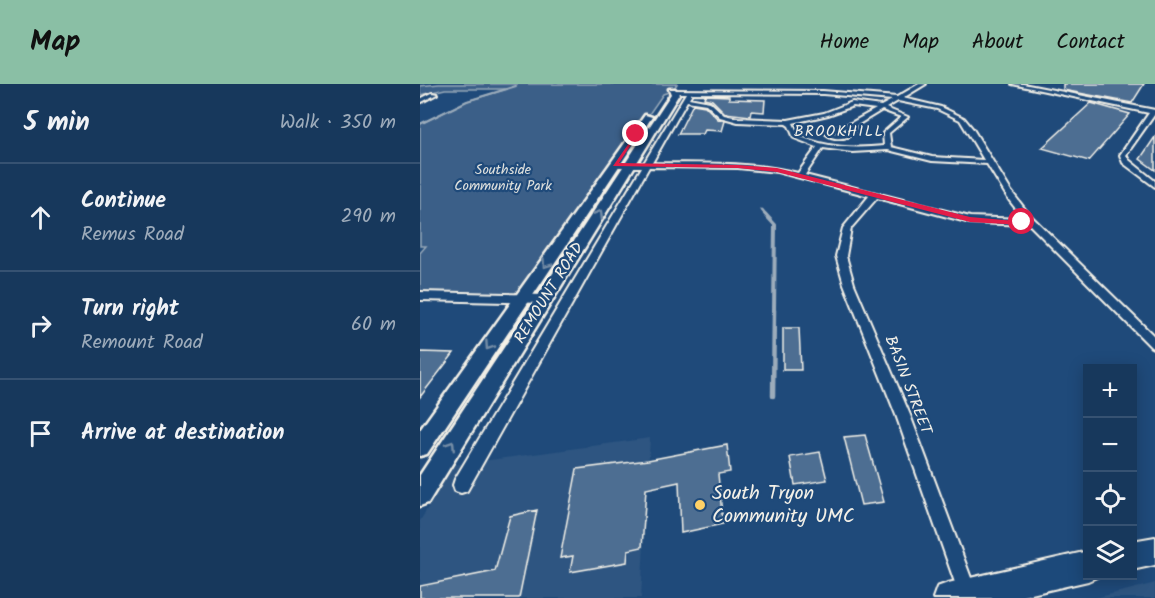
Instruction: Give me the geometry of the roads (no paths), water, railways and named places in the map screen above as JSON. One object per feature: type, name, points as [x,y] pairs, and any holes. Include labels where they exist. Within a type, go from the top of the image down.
[{"type":"main road","name":"REMOUNT ROAD","points":[[420,447],[664,94],[674,88],[675,94],[420,495]]},
{"type":"main road","points":[[1137,555],[1155,551]]},
{"type":"main road","points":[[958,596],[1083,567]]},
{"type":"street","points":[[851,126],[923,84]]},
{"type":"street","points":[[1015,84],[1154,112],[1127,146],[1123,155],[1126,161],[1155,185]]},
{"type":"street","points":[[674,88],[708,103],[718,113],[732,119],[788,122],[826,114],[849,104],[881,108],[905,117],[886,133],[888,148]]},
{"type":"street","points":[[687,95],[862,93],[934,106],[959,117],[966,124],[1006,190],[1033,222],[1155,344]]},
{"type":"street","points":[[420,101],[434,94]]},
{"type":"street","points":[[461,485],[687,95]]},
{"type":"street","points":[[788,122],[792,125],[796,138],[820,148],[840,151],[888,148],[932,159],[989,162]]},
{"type":"street","points":[[801,175],[820,148]]},
{"type":"street","points":[[615,165],[757,168],[801,175],[970,220],[1033,222]]},
{"type":"street","name":"BASIN STREET","points":[[875,195],[847,228],[841,256],[849,284],[903,415],[958,596]]},
{"type":"street","points":[[420,296],[545,298]]},
{"type":"waterway","points":[[420,124],[467,101],[516,86]]},
{"type":"waterway","points":[[762,210],[766,215]]},
{"type":"waterway","points":[[765,214],[775,225],[774,311]]},
{"type":"waterway","points":[[773,396],[774,310]]},
{"type":"place","name":"South Tryon Community UMC","points":[[700,505]]},
{"type":"district","name":"BROOKHILL","points":[[839,132]]},
{"type":"park label","name":"Southside Community Park","points":[[503,178]]}]
